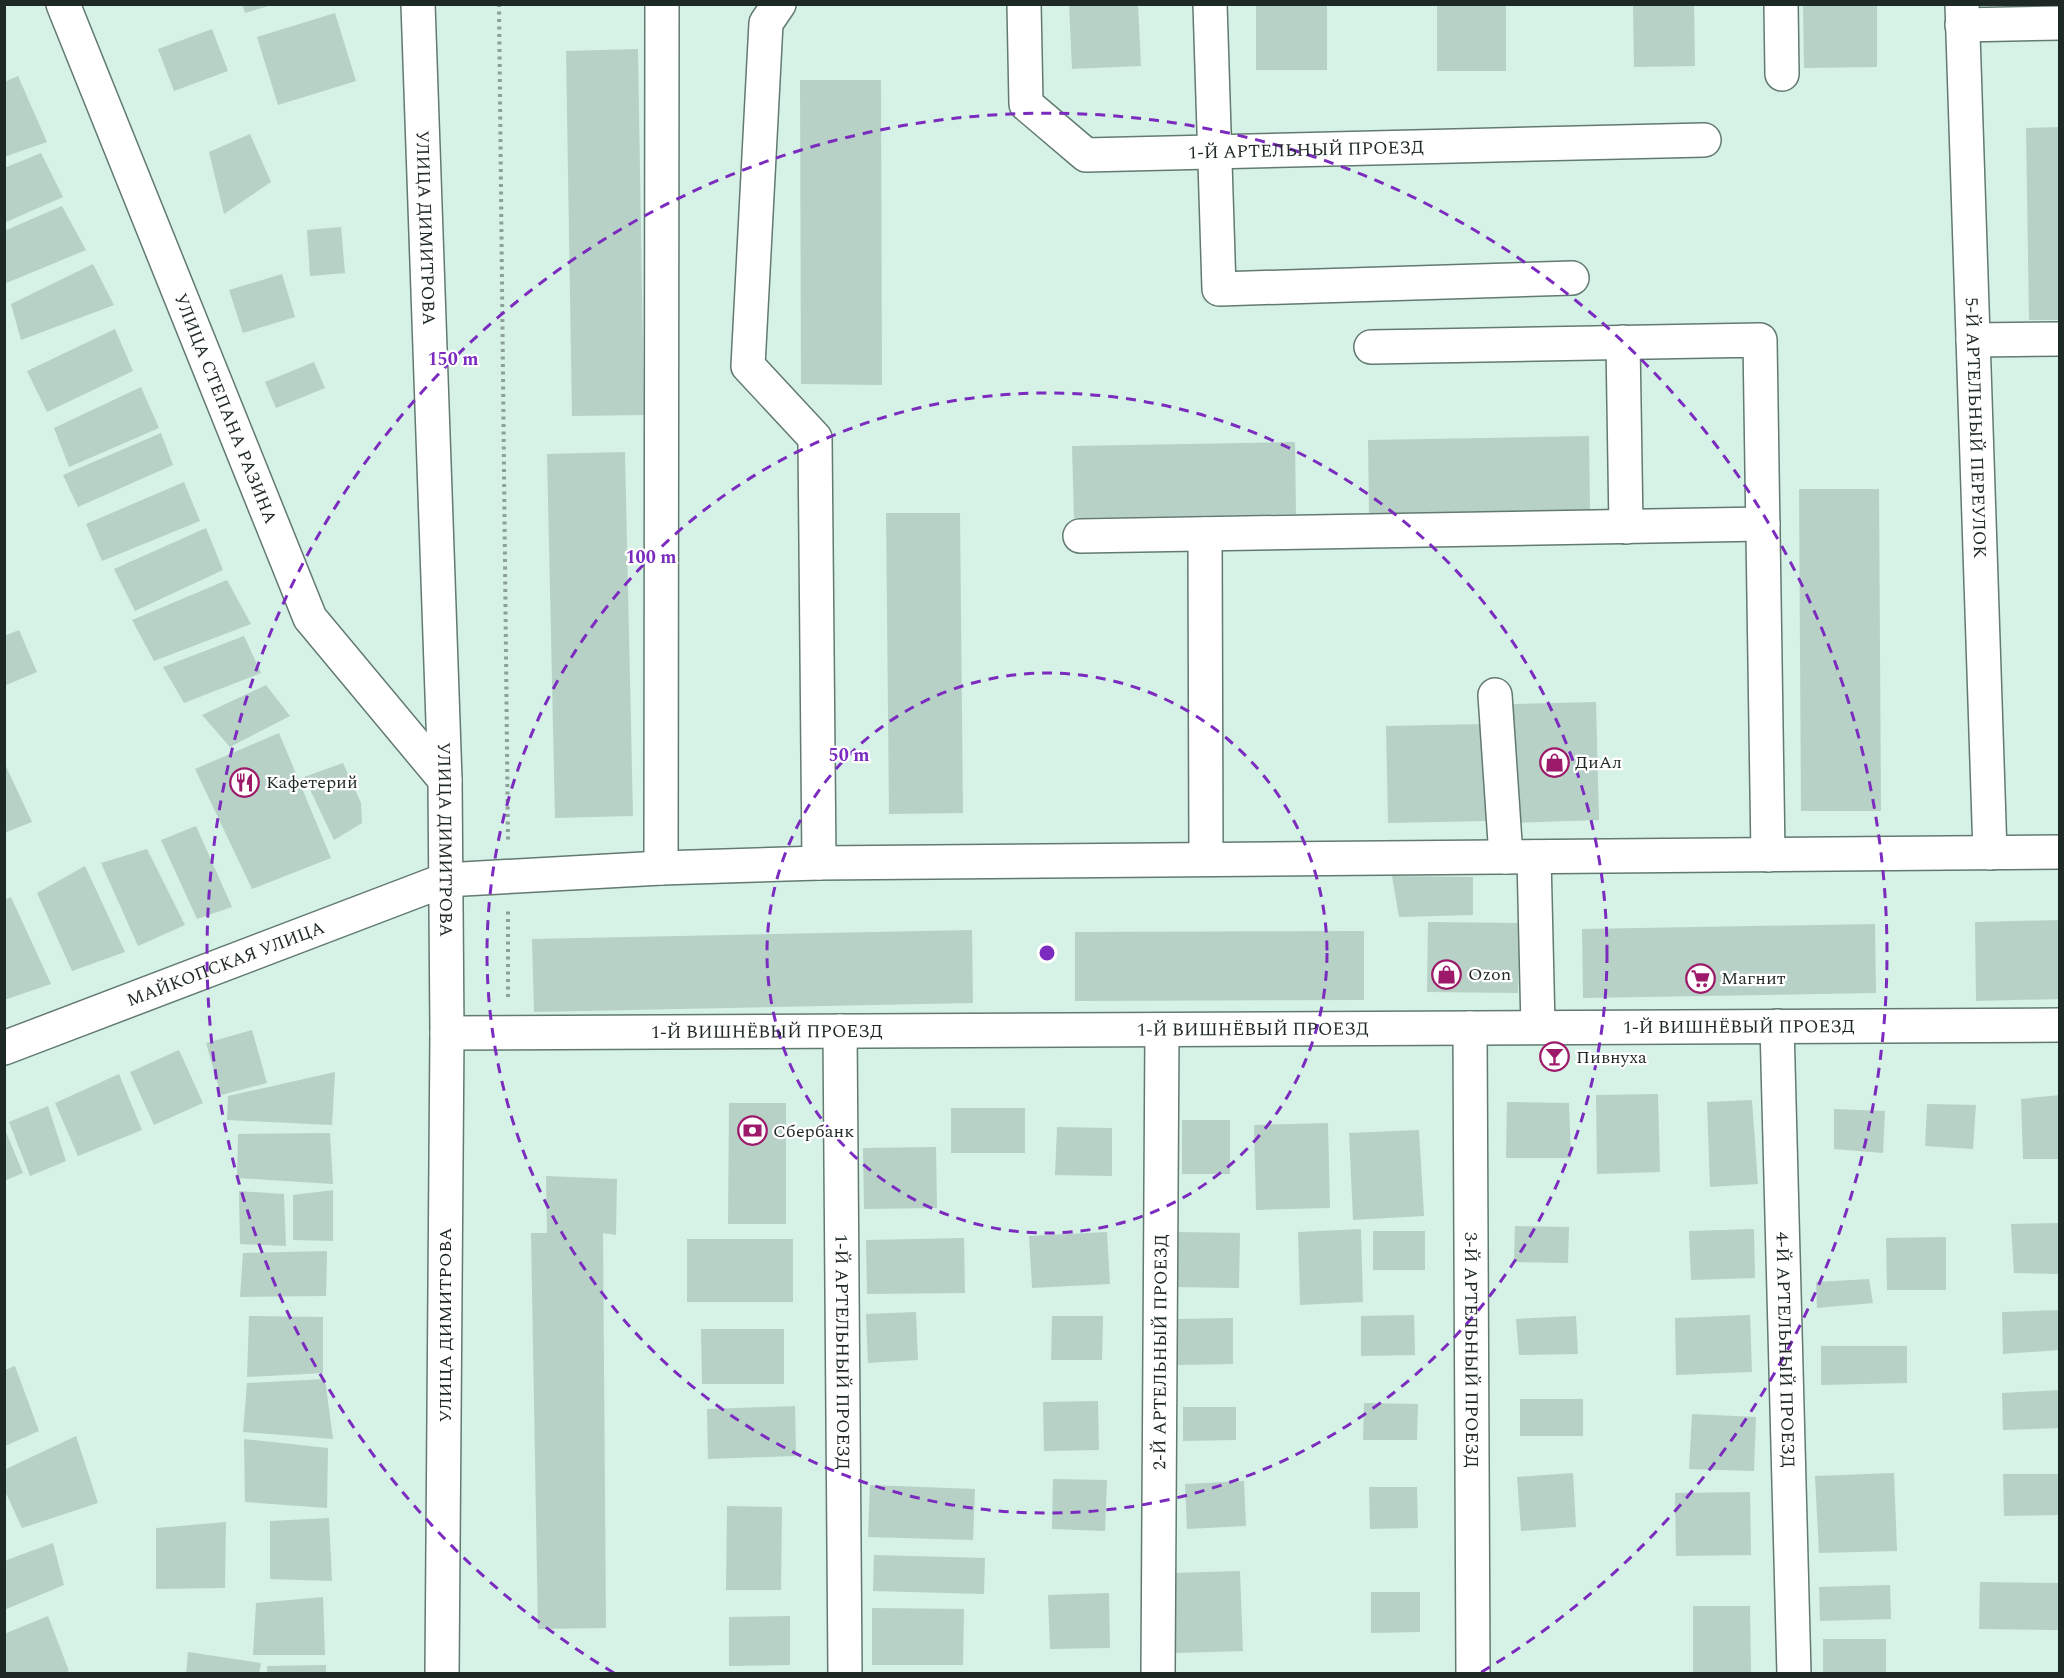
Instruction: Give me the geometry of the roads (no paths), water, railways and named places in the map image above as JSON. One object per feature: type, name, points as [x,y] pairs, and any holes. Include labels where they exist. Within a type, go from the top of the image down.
[{"type":"street","name":"УЛИЦА СТЕПАНА РАЗИНА","points":[[63,4],[310,618],[445,780]]},
{"type":"street","name":"УЛИЦА ДИМИТРОВА","points":[[418,4],[445,780],[447,1033],[442,1674]]},
{"type":"street","points":[[661,868],[662,4]]},
{"type":"street","points":[[779,4],[766,23],[748,366],[815,438],[819,863]]},
{"type":"street","name":"1-Й АРТЕЛЬНЫЙ ПРОЕЗД","points":[[1024,4],[1026,104],[1086,155],[1704,140]]},
{"type":"street","points":[[1210,4],[1219,289],[1572,278]]},
{"type":"street","points":[[1781,4],[1782,74]]},
{"type":"street","points":[[1962,15],[2060,23]]},
{"type":"street","name":"5-Й АРТЕЛЬНЫЙ ПЕРЕУЛОК","points":[[1962,15],[1990,853]]},
{"type":"street","points":[[1973,340],[2060,339]]},
{"type":"street","points":[[1371,347],[1760,340],[1768,855]]},
{"type":"street","points":[[1623,342],[1626,527]]},
{"type":"street","points":[[1080,536],[1763,524]]},
{"type":"street","points":[[1205,534],[1206,859]]},
{"type":"street","points":[[1495,695],[1520,857],[1539,1027]]},
{"type":"street","name":"МАЙКОПСКАЯ УЛИЦА","points":[[4,1048],[446,880],[661,868],[819,863],[2060,852]]},
{"type":"street","name":"1-Й ВИШНЁВЫЙ ПРОЕЗД","points":[[447,1033],[2060,1025]]},
{"type":"street","name":"4-Й АРТЕЛЬНЫЙ ПРОЕЗД","points":[[1777,1026],[1794,1674]]},
{"type":"street","name":"3-Й АРТЕЛЬНЫЙ ПРОЕЗД","points":[[1470,1028],[1473,1674]]},
{"type":"street","name":"2-Й АРТЕЛЬНЫЙ ПРОЕЗД","points":[[1158,1674],[1162,1029]]},
{"type":"street","name":"1-Й АРТЕЛЬНЫЙ ПРОЕЗД","points":[[840,1031],[845,1674]]},
{"type":"place","name":"ДиАл","points":[[1554,762]]},
{"type":"place","name":"Кафетерий","points":[[245,782]]},
{"type":"place","name":"Ozon","points":[[1447,974]]},
{"type":"place","name":"Магнит","points":[[1700,978]]},
{"type":"place","name":"Пивнуха","points":[[1555,1057]]},
{"type":"place","name":"Сбербанк","points":[[752,1131]]}]
